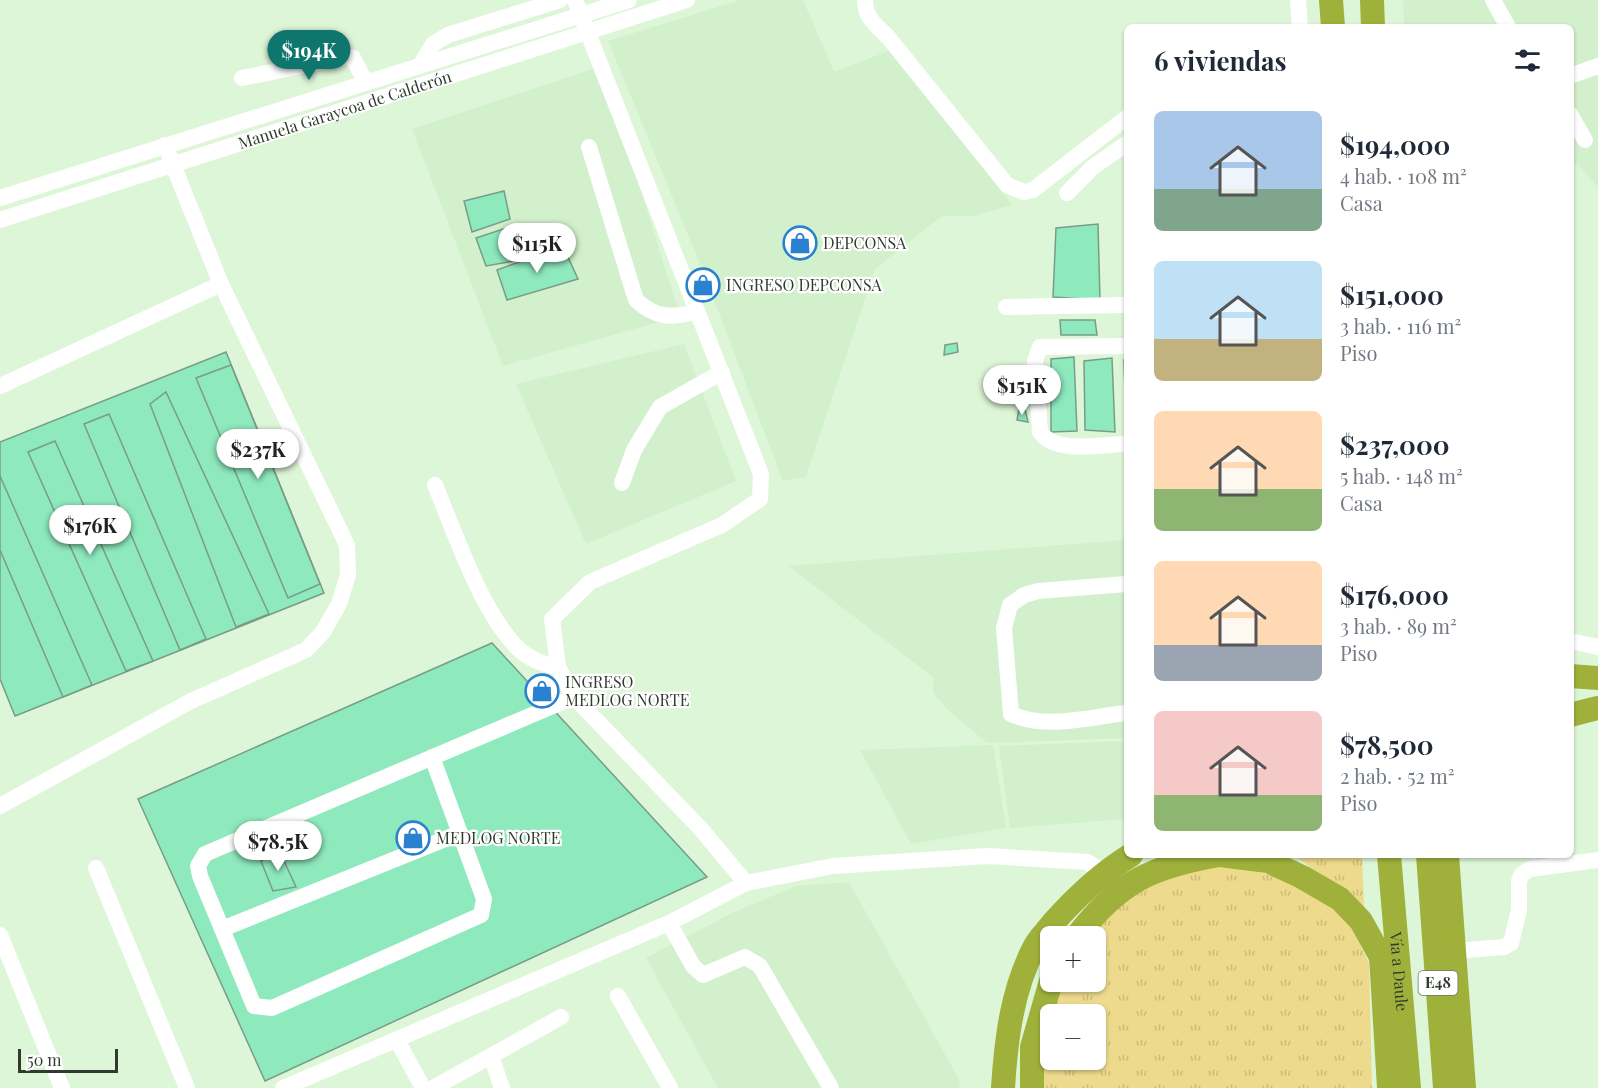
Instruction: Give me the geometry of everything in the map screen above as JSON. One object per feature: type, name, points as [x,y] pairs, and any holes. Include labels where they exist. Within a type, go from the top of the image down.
[{"type":"highway","points":[[1331,0],[1333,24]]},
{"type":"highway","points":[[1372,0],[1373,24]]},
{"type":"highway","points":[[1574,676],[1598,678]]},
{"type":"highway","points":[[1574,714],[1598,708]]},
{"type":"highway","points":[[1003,1088],[1006,1036],[1019,987],[1035,944],[1071,902],[1104,872],[1126,858]]},
{"type":"highway","points":[[1085,926],[1101,905],[1138,878],[1179,862],[1202,858]]},
{"type":"highway","points":[[1244,858],[1268,861],[1340,899],[1361,921],[1382,957]]},
{"type":"highway","points":[[1379,858],[1389,1088]]},
{"type":"highway","name":"Vía a Daule","points":[[1389,858],[1408,1088]]},
{"type":"highway","name":"E48","points":[[1428,858],[1445,1088]]},
{"type":"highway","points":[[1447,858],[1464,1088]]},
{"type":"highway","points":[[1032,1088],[1032,1047],[1048,992]]},
{"type":"street","points":[[421,64],[433,44],[448,34],[561,0]]},
{"type":"street","name":"Manuela Garaycoa de Calderón","points":[[0,198],[421,64],[578,7],[629,0]]},
{"type":"street","name":"Manuela Garaycoa de Calderón","points":[[0,220],[687,0]]},
{"type":"street","points":[[865,0],[866,10],[872,22],[888,37],[1007,185],[1016,190],[1034,190],[1124,120]]},
{"type":"street","points":[[1298,0],[1300,24]]},
{"type":"street","points":[[1493,0],[1506,24]]},
{"type":"street","points":[[578,7],[761,474],[760,499],[722,525],[590,582],[552,619],[558,667],[574,697],[700,828],[746,883]]},
{"type":"street","points":[[242,78],[345,57],[353,58],[365,81]]},
{"type":"street","points":[[1574,75],[1598,66]]},
{"type":"street","points":[[1574,121],[1585,140]]},
{"type":"street","points":[[0,806],[191,701],[306,650],[322,632],[339,604],[348,574],[347,545],[221,284],[165,145]]},
{"type":"street","points":[[1067,193],[1093,167],[1124,145]]},
{"type":"street","points":[[590,147],[636,300],[647,311],[663,316],[680,316],[697,311]]},
{"type":"street","points":[[0,386],[221,284]]},
{"type":"street","points":[[1006,307],[1124,305]]},
{"type":"street","points":[[1124,346],[1040,347],[1035,362],[1040,432],[1046,441],[1057,446],[1124,444]]},
{"type":"street","points":[[622,483],[634,450],[660,407],[722,372]]},
{"type":"street","points":[[435,485],[490,608],[513,643],[542,664],[558,667]]},
{"type":"street","points":[[1124,585],[1038,591],[1024,595],[1010,605],[1004,628],[1011,714],[1025,721],[1042,722],[1124,713]]},
{"type":"street","points":[[1574,642],[1598,647]]},
{"type":"street","points":[[432,757],[484,899],[481,915],[272,1008],[254,1005],[200,876],[198,866],[206,854],[432,757],[574,697]]},
{"type":"street","points":[[222,929],[460,833]]},
{"type":"street","points":[[283,1088],[669,923],[746,883],[833,866],[987,856],[1086,862],[1104,872]]},
{"type":"street","points":[[1454,951],[1504,947],[1511,943],[1519,910],[1519,881],[1522,874],[1530,870],[1598,860]]},
{"type":"street","points":[[96,868],[187,1088]]},
{"type":"street","points":[[669,923],[693,966],[703,975],[745,957],[760,966],[831,1088]]},
{"type":"street","points":[[0,935],[62,1088]]},
{"type":"street","points":[[618,996],[670,1088]]},
{"type":"street","points":[[433,1088],[561,1017]]},
{"type":"street","points":[[397,1041],[423,1088]]},
{"type":"street","points":[[491,1056],[502,1088]]},
{"type":"shaded area","name":"DEPCONSA","points":[[740,0],[803,0],[834,72],[894,49],[1012,205],[972,216],[942,216],[875,269],[806,477],[783,481],[704,274],[608,41]]},
{"type":"shaded area","points":[[1403,0],[1598,0],[1598,187],[1574,161],[1574,24],[1404,24]]},
{"type":"shaded area","points":[[602,66],[680,316],[503,366],[412,129]]},
{"type":"shaded area","points":[[684,344],[736,481],[586,544],[516,384]]},
{"type":"shaded area","points":[[1124,540],[1124,738],[987,743],[949,711],[933,693],[933,677],[788,566]]},
{"type":"shaded area","points":[[1124,741],[1124,819],[1010,828],[999,746]]},
{"type":"shaded area","points":[[993,745],[1006,828],[911,844],[860,750]]},
{"type":"shaded area","points":[[849,882],[960,1081],[959,1088],[718,1088],[646,958],[734,912],[796,886]]},
{"type":"green space","points":[[1298,858],[1362,858],[1364,908]]},
{"type":"green space","points":[[1204,865],[1246,868],[1287,880],[1319,893],[1351,925],[1369,963],[1372,1088],[1041,1088],[1038,1060],[1040,1052],[1040,1070],[1106,1070],[1106,1004],[1052,1004],[1055,992],[1106,992],[1106,926],[1097,926],[1113,908],[1126,898],[1169,876]]},
{"type":"building","points":[[504,191],[510,219],[472,232],[464,201]]},
{"type":"building","points":[[518,224],[531,258],[486,266],[476,238]]},
{"type":"building","points":[[1098,224],[1100,300],[1053,297],[1056,228]]},
{"type":"building","points":[[563,246],[578,279],[507,300],[497,270]]},
{"type":"building","points":[[1060,320],[1095,320],[1097,335],[1061,335]]},
{"type":"building","points":[[957,343],[958,352],[944,355],[945,345]]},
{"type":"building","points":[[226,352],[324,593],[15,716],[0,679],[0,442]]},
{"type":"building","points":[[1074,357],[1077,431],[1051,432],[1051,359]]},
{"type":"building","points":[[1112,358],[1115,432],[1085,430],[1084,361]]},
{"type":"building","points":[[231,365],[320,584],[288,598],[196,378]]},
{"type":"building","points":[[166,392],[269,614],[236,627],[150,404]]},
{"type":"building","points":[[1019,409],[1025,409],[1028,422],[1017,420]]},
{"type":"building","points":[[109,414],[206,639],[180,650],[84,424]]},
{"type":"building","points":[[55,441],[153,661],[126,671],[28,452]]},
{"type":"building","points":[[0,476],[92,685],[63,697],[0,550]]},
{"type":"building","name":"MEDLOG NORTE","points":[[492,643],[707,877],[265,1081],[138,799]]},
{"type":"building","points":[[279,850],[296,887],[273,891],[261,861]]},
{"type":"place","name":"DEPCONSA","points":[[800,243]]},
{"type":"place","name":"INGRESO DEPCONSA","points":[[703,285]]},
{"type":"place","name":"INGRESO MEDLOG NORTE","points":[[542,691]]},
{"type":"place","name":"MEDLOG NORTE","points":[[413,838]]}]
